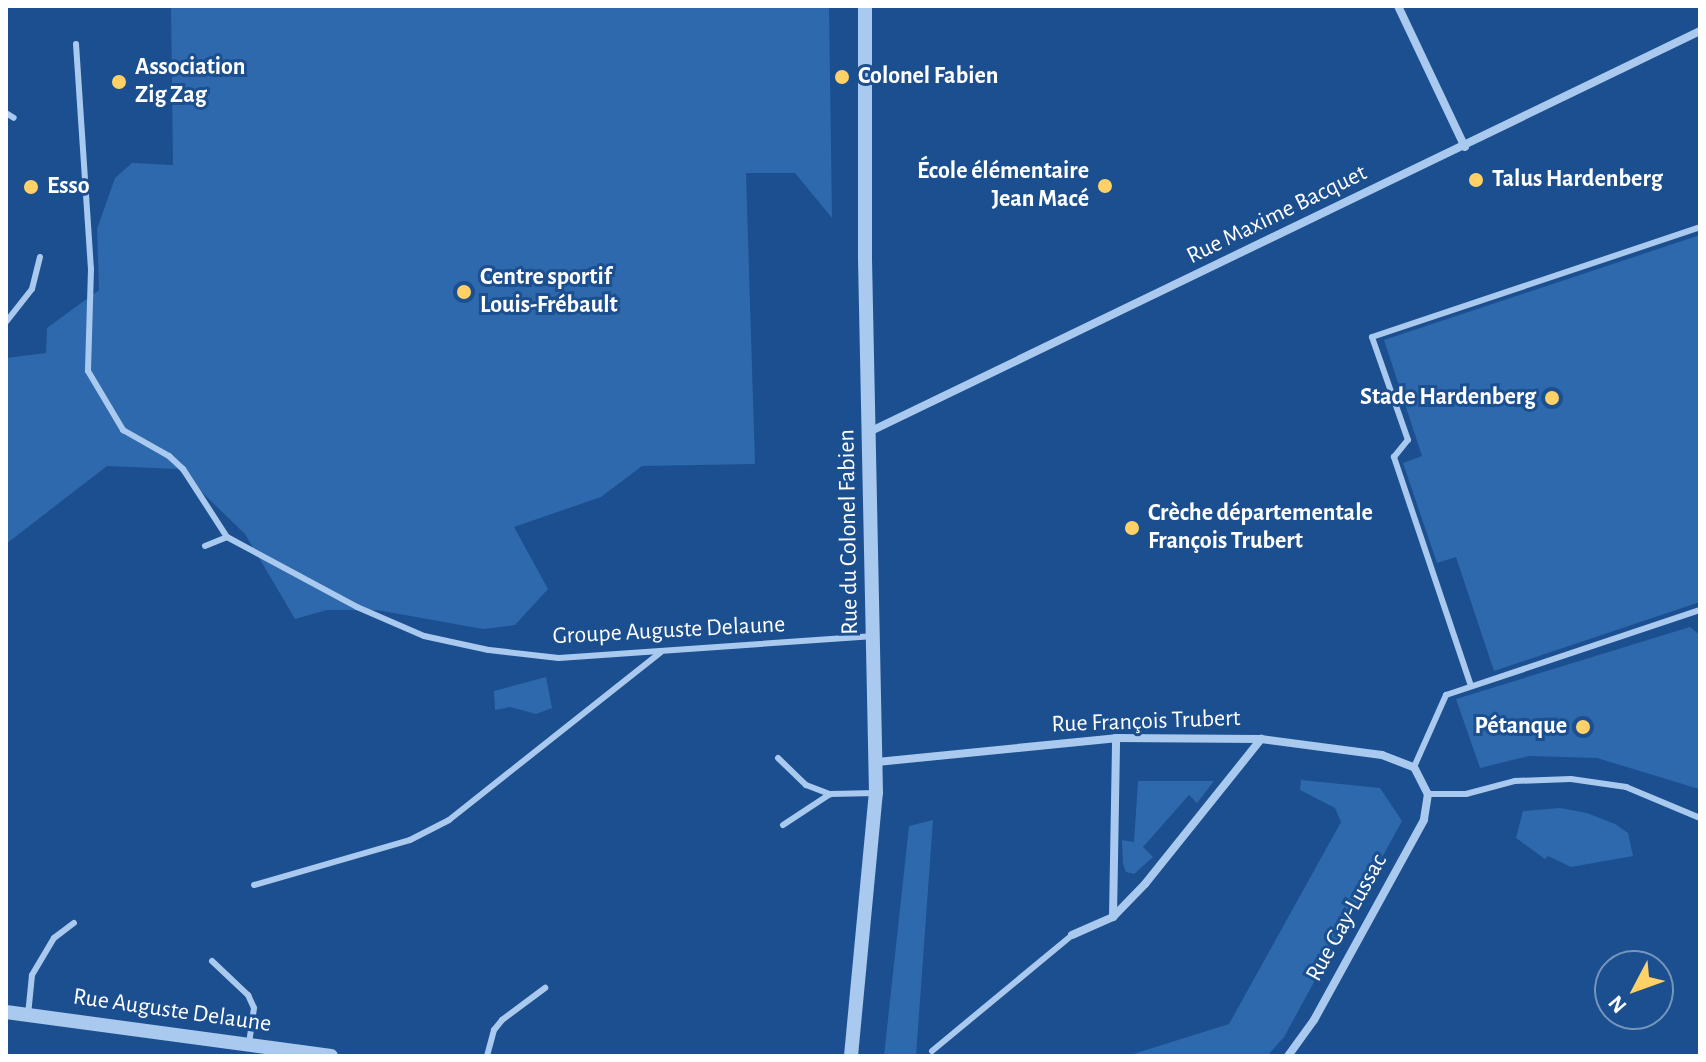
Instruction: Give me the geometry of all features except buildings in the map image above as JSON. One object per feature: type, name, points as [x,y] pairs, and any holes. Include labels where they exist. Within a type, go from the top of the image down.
[{"type":"street","name":"Rue du Colonel Fabien","points":[[851,1056],[877,762],[869,432],[865,6]]},
{"type":"street","points":[[1398,6],[1465,147]]},
{"type":"street","name":"Rue Maxime Bacquet","points":[[869,432],[1700,31]]},
{"type":"street","points":[[1113,917],[1116,738]]},
{"type":"street","name":"Rue François Trubert","points":[[877,762],[1116,738],[1261,739],[1382,755],[1414,767]]},
{"type":"street","points":[[1072,935],[1113,917],[1145,884],[1261,739]]},
{"type":"street","points":[[1414,767],[1428,794]]},
{"type":"street","name":"Rue Gay-Lussac","points":[[1288,1056],[1321,1007],[1424,820],[1428,794]]},
{"type":"street","name":"Rue Auguste Delaune","points":[[6,1012],[331,1056]]},
{"type":"lane","points":[[76,44],[91,269],[88,371],[123,430],[183,469],[227,537],[205,546]]},
{"type":"lane","points":[[6,113],[14,118]]},
{"type":"lane","points":[[1471,686],[1394,457],[1408,440],[1372,337],[1700,227]]},
{"type":"lane","points":[[6,322],[32,289],[40,257]]},
{"type":"lane","name":"Groupe Auguste Delaune","points":[[227,537],[357,607],[424,636],[489,650],[559,658],[874,636]]},
{"type":"lane","points":[[1414,767],[1446,695],[1700,610]]},
{"type":"lane","points":[[254,885],[410,840],[449,820],[661,652]]},
{"type":"lane","points":[[778,758],[806,785],[830,794],[876,793]]},
{"type":"lane","points":[[1428,794],[1466,794],[1515,781],[1571,779],[1626,787],[1700,818]]},
{"type":"lane","points":[[783,825],[830,794]]},
{"type":"lane","points":[[28,1015],[32,975],[54,938],[74,923]]},
{"type":"lane","points":[[932,1051],[1072,935]]},
{"type":"lane","points":[[212,961],[248,995],[254,1008],[249,1044]]},
{"type":"lane","points":[[487,1056],[494,1030],[502,1020],[545,988]]},
{"type":"shaded area","name":"Centre sportif Louis-Frébault","points":[[171,6],[829,6],[832,218],[795,173],[746,173],[755,464],[642,466],[601,497],[514,527],[548,589],[515,625],[483,629],[377,610],[327,610],[295,619],[245,534],[178,469],[107,466],[6,544],[6,358],[46,353],[47,328],[99,290],[97,229],[115,178],[132,163],[173,165]]},
{"type":"shaded area","name":"Stade Hardenberg","points":[[1700,235],[1700,602],[1494,671],[1456,557],[1437,563],[1403,463],[1422,456],[1384,340]]},
{"type":"shaded area","name":"Pétanque","points":[[1690,627],[1700,635],[1699,789],[1597,758],[1529,756],[1480,768],[1456,699]]},
{"type":"shaded area","points":[[546,677],[552,708],[536,714],[510,707],[495,710],[494,691]]},
{"type":"shaded area","points":[[1301,780],[1380,788],[1402,821],[1284,1037],[1267,1056],[1127,1056],[1229,1024],[1341,822],[1335,808],[1300,790]]},
{"type":"shaded area","points":[[1138,781],[1214,781],[1197,803],[1189,795],[1143,847],[1153,857],[1134,874],[1126,872],[1123,864],[1122,840],[1134,842]]},
{"type":"shaded area","points":[[1560,808],[1587,813],[1615,824],[1628,833],[1633,856],[1571,867],[1548,856],[1545,859],[1516,838],[1523,811]]},
{"type":"shaded area","points":[[933,820],[916,1056],[884,1056],[909,826]]},
{"type":"place","name":"Colonel Fabien","points":[[842,77]]},
{"type":"place","name":"Association Zig Zag","points":[[119,82]]},
{"type":"place","name":"Talus Hardenberg","points":[[1476,180]]},
{"type":"place","name":"École élémentaire Jean Macé","points":[[1105,186]]},
{"type":"place","name":"Esso","points":[[31,187]]},
{"type":"place","name":"Centre sportif Louis-Frébault","points":[[464,292]]},
{"type":"place","name":"Stade Hardenberg","points":[[1552,398]]},
{"type":"place","name":"Crèche départementale François Trubert","points":[[1132,528]]},
{"type":"place","name":"Pétanque","points":[[1583,727]]}]
